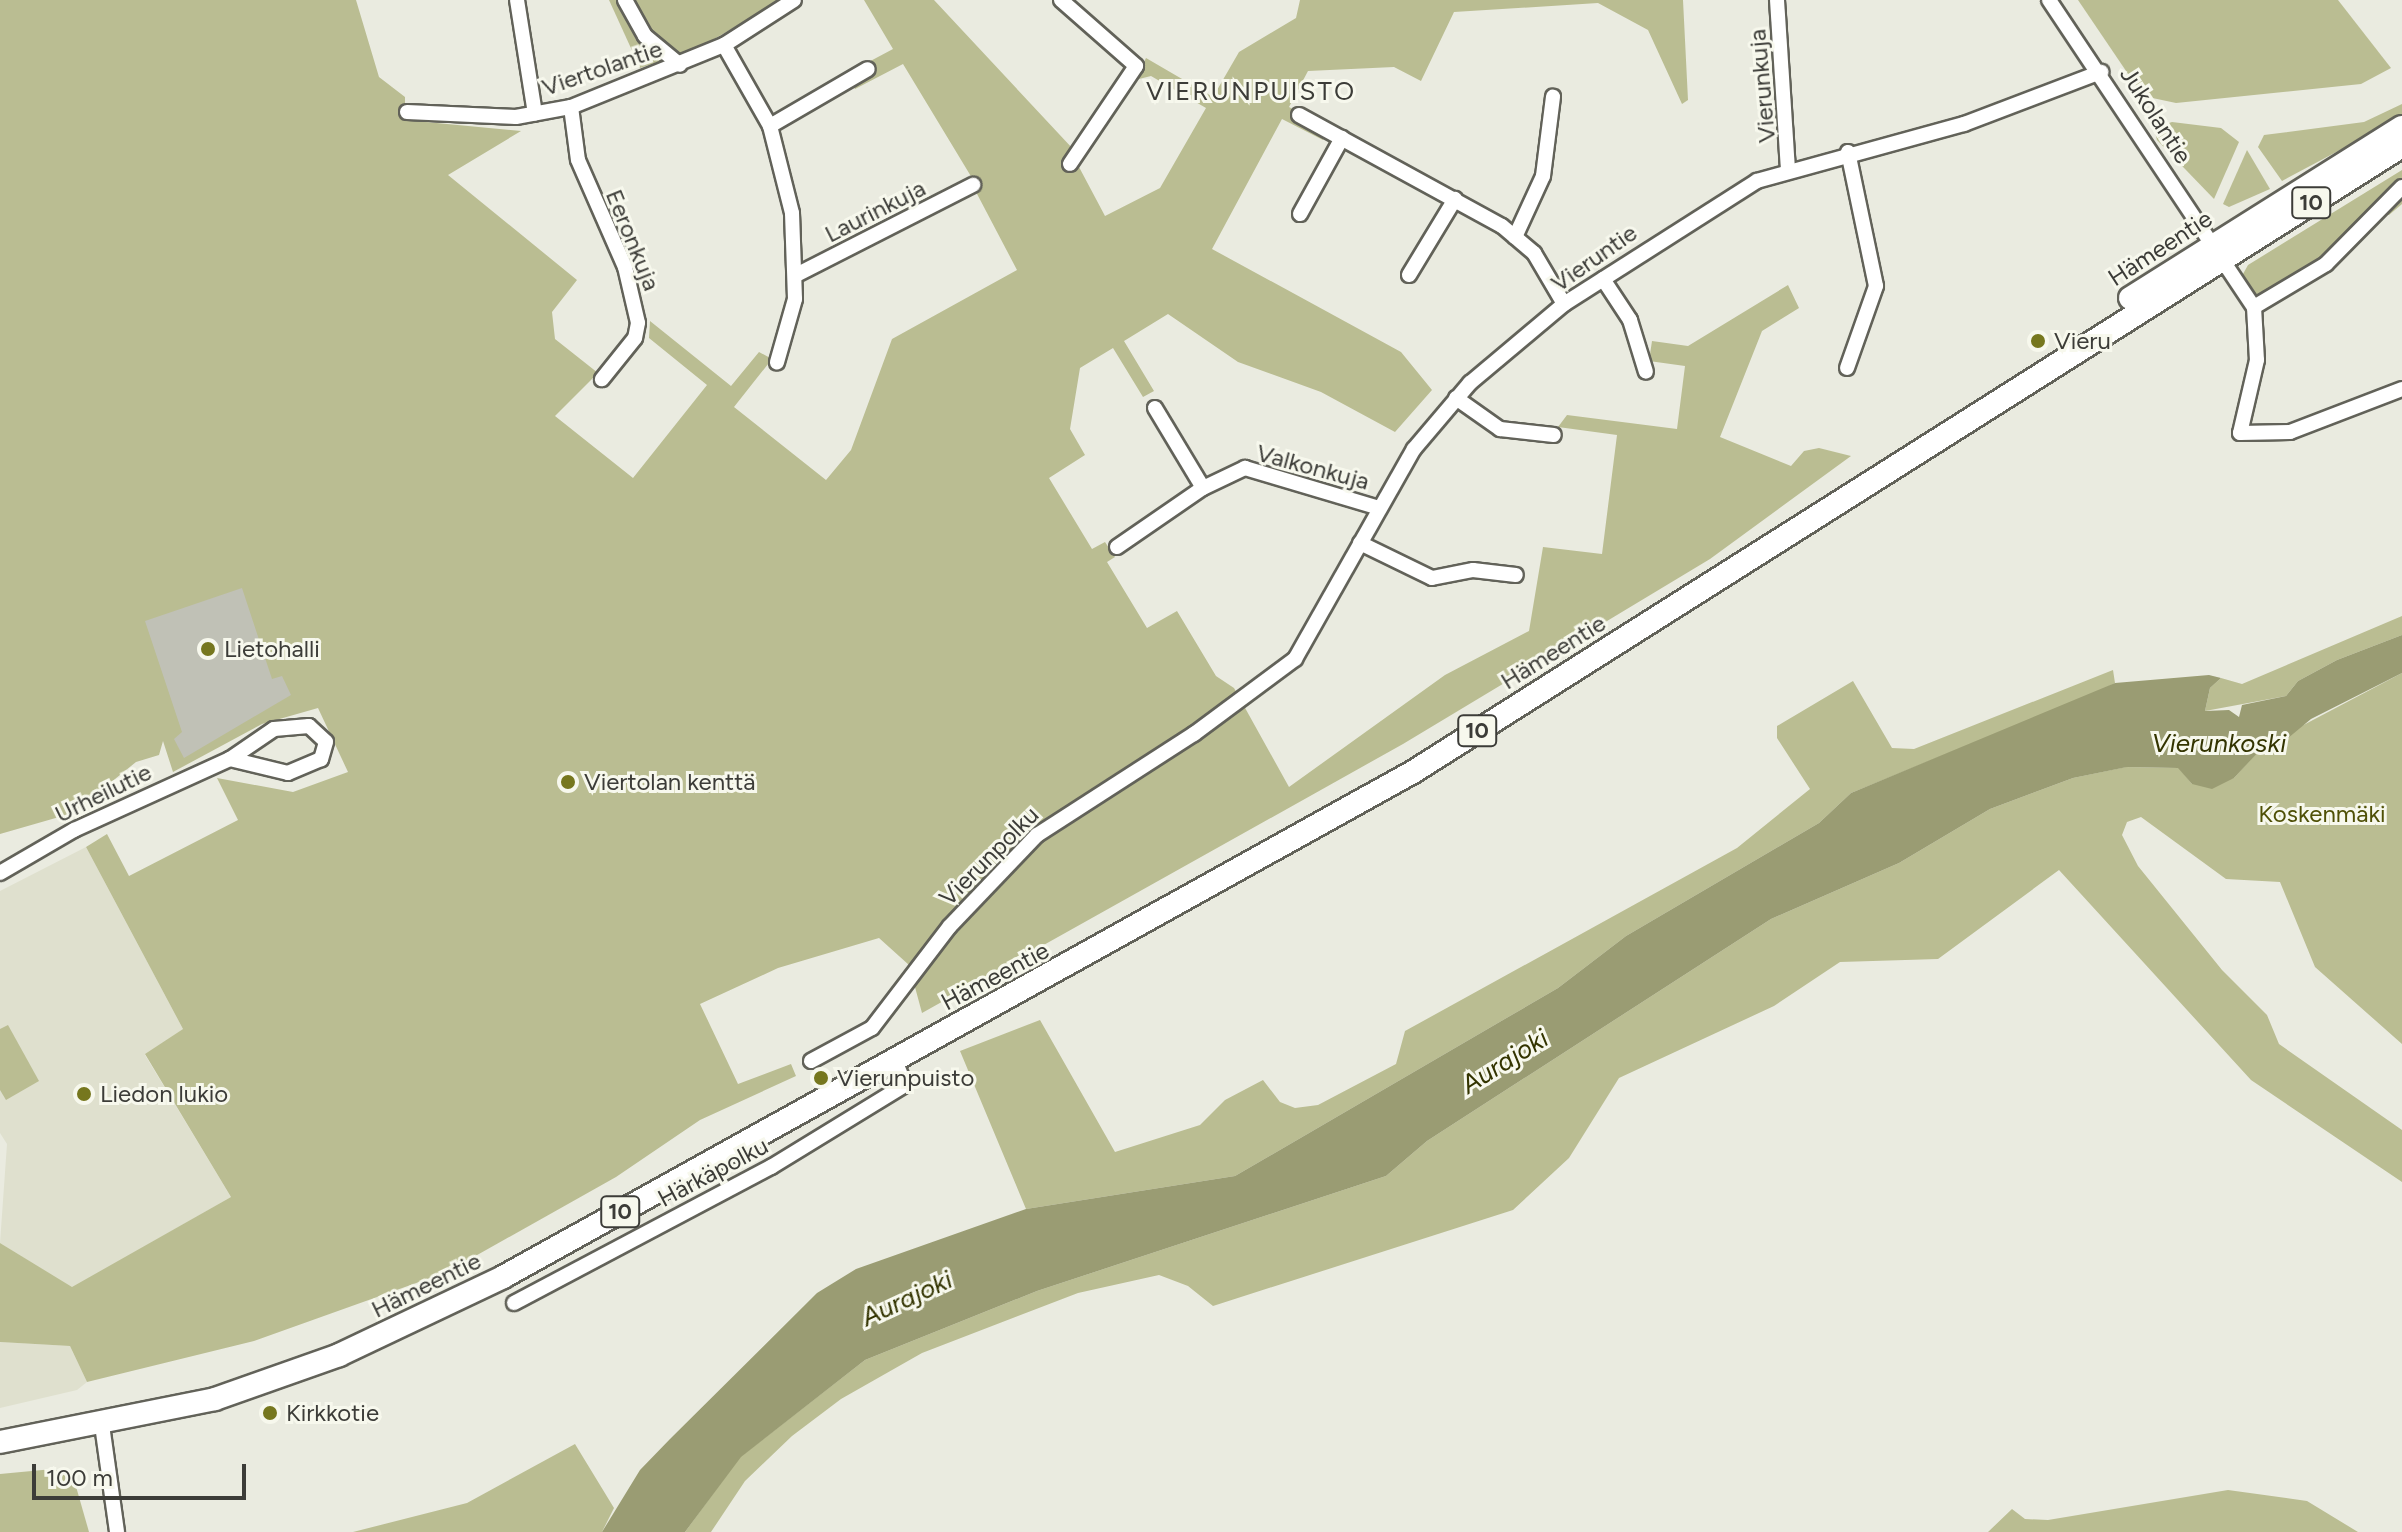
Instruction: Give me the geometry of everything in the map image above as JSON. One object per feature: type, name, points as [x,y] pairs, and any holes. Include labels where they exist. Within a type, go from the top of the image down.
[{"type":"highway","name":"Hämeentie","points":[[0,1442],[102,1425],[215,1399],[398,1328],[895,1060],[1413,772],[1955,425],[2402,127]]},
{"type":"highway","name":"Hämeentie","points":[[2216,252],[2402,146]]},
{"type":"street","points":[[517,0],[535,114]]},
{"type":"street","points":[[625,0],[645,36],[680,65]]},
{"type":"street","name":"Viertolantie","points":[[407,112],[482,118],[535,114],[571,107],[724,45],[794,0]]},
{"type":"street","points":[[1061,0],[1136,66],[1070,164]]},
{"type":"street","name":"Vierunkuja","points":[[1777,0],[1788,169]]},
{"type":"street","name":"Jukolantie","points":[[2049,0],[2101,72],[2254,307]]},
{"type":"street","points":[[724,45],[770,126],[792,213],[796,275],[792,324],[777,362]]},
{"type":"street","points":[[770,126],[868,69]]},
{"type":"street","name":"Vieruntie","points":[[1264,680],[1295,659],[1360,543],[1376,507],[1456,398],[1564,304],[1741,189],[1788,169],[1964,124],[2101,72]]},
{"type":"street","points":[[1515,237],[1543,176],[1553,97]]},
{"type":"street","name":"Eeronkuja","points":[[571,107],[578,160],[625,267],[638,323],[635,338],[602,379]]},
{"type":"street","points":[[1299,115],[1455,199],[1515,237],[1534,253],[1564,304]]},
{"type":"street","points":[[1300,214],[1342,138]]},
{"type":"street","points":[[1847,368],[1876,286],[1848,152]]},
{"type":"street","name":"Laurinkuja","points":[[796,275],[973,185]]},
{"type":"street","points":[[2402,187],[2326,264],[2254,307],[2257,360],[2240,433],[2290,432],[2402,389]]},
{"type":"street","points":[[1409,275],[1455,199]]},
{"type":"street","points":[[1603,279],[1630,320],[1646,372]]},
{"type":"street","points":[[1456,398],[1500,429],[1554,435]]},
{"type":"street","points":[[1155,408],[1203,488]]},
{"type":"street","name":"Valkonkuja","points":[[1117,547],[1203,488],[1245,468],[1376,507]]},
{"type":"street","points":[[1360,543],[1432,578],[1473,570],[1516,575]]},
{"type":"street","name":"Vierunpolku","points":[[811,1061],[872,1028],[950,926],[1037,835],[1194,734],[1264,680]]},
{"type":"street","name":"Urheilutie","points":[[0,873],[74,830],[230,759],[288,724],[309,726],[326,742],[321,759],[288,773],[230,759]]},
{"type":"street","name":"Härkäpolku","points":[[514,1303],[771,1167],[905,1085],[895,1060]]},
{"type":"street","points":[[102,1425],[117,1532]]},
{"type":"shaded area","name":"Liedon lukio","points":[[86,847],[183,1029],[145,1055],[231,1197],[72,1288],[0,1243],[7,1144],[0,1133],[0,891]]},
{"type":"shaded area","points":[[0,1342],[70,1346],[87,1382],[77,1390],[0,1408]]},
{"type":"green space","points":[[0,0],[356,0],[379,77],[405,97],[405,120],[521,131],[448,175],[577,280],[552,312],[555,339],[598,373],[555,416],[633,478],[707,385],[649,338],[650,321],[731,386],[759,352],[772,359],[734,407],[826,480],[851,450],[892,339],[1017,270],[976,192],[943,208],[972,178],[903,64],[855,89],[846,74],[893,49],[864,0],[934,0],[1073,149],[1095,139],[1079,167],[1105,216],[1160,188],[1206,108],[1151,76],[1135,80],[1146,58],[1213,97],[1239,52],[1296,18],[1300,0],[1683,0],[1688,100],[1682,104],[1648,30],[1598,3],[1454,12],[1421,81],[1394,67],[1308,71],[1289,107],[1329,129],[1323,140],[1282,119],[1212,249],[1401,352],[1432,390],[1395,432],[1321,392],[1238,362],[1168,314],[1124,341],[1154,391],[1143,397],[1113,348],[1080,368],[1070,429],[1085,455],[1049,478],[1092,549],[1105,542],[1115,557],[1107,562],[1147,628],[1177,611],[1216,676],[1234,688],[1289,787],[1445,675],[1529,631],[1543,547],[1602,554],[1617,435],[1558,427],[1567,415],[1677,429],[1685,366],[1649,361],[1652,341],[1688,346],[1788,285],[1799,308],[1762,331],[1720,437],[1791,466],[1804,451],[1819,448],[1851,456],[1710,559],[1403,744],[922,1013],[909,965],[879,938],[778,968],[700,1004],[738,1084],[791,1064],[796,1076],[700,1120],[616,1177],[447,1272],[254,1341],[87,1382],[70,1346],[0,1342],[0,1243],[72,1287],[231,1197],[145,1054],[183,1029],[86,847],[107,834],[129,876],[238,820],[217,778],[293,792],[348,772],[318,708],[262,724],[173,772],[163,741],[159,755],[136,762],[73,813],[0,834]]},
{"type":"green space","points":[[609,0],[781,0],[697,49],[640,68]]},
{"type":"green space","points":[[2078,0],[2338,0],[2391,68],[2361,84],[2176,103],[2143,96]]},
{"type":"green space","points":[[2402,104],[2402,117],[2282,181],[2258,147],[2264,135],[2364,122]]},
{"type":"green space","points":[[2172,122],[2221,128],[2239,142],[2214,199],[2157,140],[2154,128]]},
{"type":"green space","points":[[2247,150],[2270,189],[2229,207],[2223,204]]},
{"type":"green space","points":[[2402,170],[2402,204],[2389,215],[2372,211],[2326,264],[2254,307],[2238,283],[2248,265]]},
{"type":"green space","points":[[2402,616],[2402,635],[2337,660],[2298,681],[2286,696],[2205,711],[2210,688],[2221,678],[2242,684]]},
{"type":"green space","points":[[2113,670],[2115,683],[2098,692],[1851,793],[1819,823],[1626,936],[1558,988],[1235,1176],[1026,1209],[960,1051],[1040,1020],[1115,1152],[1200,1125],[1225,1100],[1263,1080],[1280,1102],[1295,1108],[1318,1105],[1396,1064],[1405,1031],[1737,848],[1810,789],[1777,738],[1777,726],[1853,681],[1892,748],[1914,749]]},
{"type":"green space","name":"Koskenmäki","points":[[2402,673],[2402,1044],[2315,967],[2280,882],[2226,879],[2141,817],[2127,822],[2122,835],[2138,866],[2222,970],[2267,1015],[2279,1044],[2402,1130],[2402,1182],[2251,1080],[2059,870],[1938,959],[1840,962],[1774,1006],[1619,1078],[1569,1158],[1513,1210],[1213,1306],[1188,1286],[1159,1275],[1078,1293],[922,1353],[841,1399],[792,1436],[745,1481],[711,1532],[685,1532],[740,1457],[865,1360],[1037,1291],[1386,1176],[1427,1141],[1771,919],[1899,863],[1990,809],[2073,778],[2126,767],[2179,768],[2192,784],[2234,778],[2262,747]]},
{"type":"green space","points":[[8,1025],[39,1081],[6,1100],[0,1090],[0,1029]]},
{"type":"green space","points":[[575,1444],[614,1508],[602,1532],[353,1532],[467,1503]]},
{"type":"green space","points":[[53,1469],[73,1476],[89,1532],[0,1532],[0,1474]]},
{"type":"green space","points":[[2228,1490],[2307,1501],[2358,1532],[1988,1532],[2012,1509],[2025,1519],[2048,1520]]},
{"type":"water","points":[[2402,635],[2402,673],[2311,719],[2276,748],[2262,748],[2234,778],[2212,789],[2192,784],[2178,768],[2127,767],[2073,778],[1990,809],[1899,863],[1771,919],[1427,1141],[1386,1176],[1037,1291],[865,1360],[741,1457],[685,1532],[602,1532],[640,1470],[817,1293],[856,1269],[1026,1209],[1235,1176],[1558,988],[1626,936],[1819,823],[1851,793],[2115,683],[2209,675],[2221,678],[2210,688],[2205,711],[2229,710],[2239,717],[2242,705],[2286,696],[2298,681],[2337,660]]},
{"type":"building","name":"Lietohalli","points":[[242,588],[272,679],[282,676],[291,695],[184,758],[174,739],[182,732],[145,621]]},
{"type":"place","name":"Vieru","points":[[2038,341]]},
{"type":"place","name":"Lietohalli","points":[[208,649]]},
{"type":"place","name":"Viertolan kenttä","points":[[568,782]]},
{"type":"place","name":"Vierunpuisto","points":[[821,1078]]},
{"type":"place","name":"Liedon lukio","points":[[84,1094]]},
{"type":"place","name":"Kirkkotie","points":[[270,1413]]},
{"type":"district","name":"VIERUNPUISTO","points":[[1251,92]]},
{"type":"water label","name":"Vierunkoski","points":[[2219,744]]},
{"type":"water label","name":"Aurajoki","points":[[1505,1062]]},
{"type":"water label","name":"Aurajoki","points":[[907,1299]]}]
